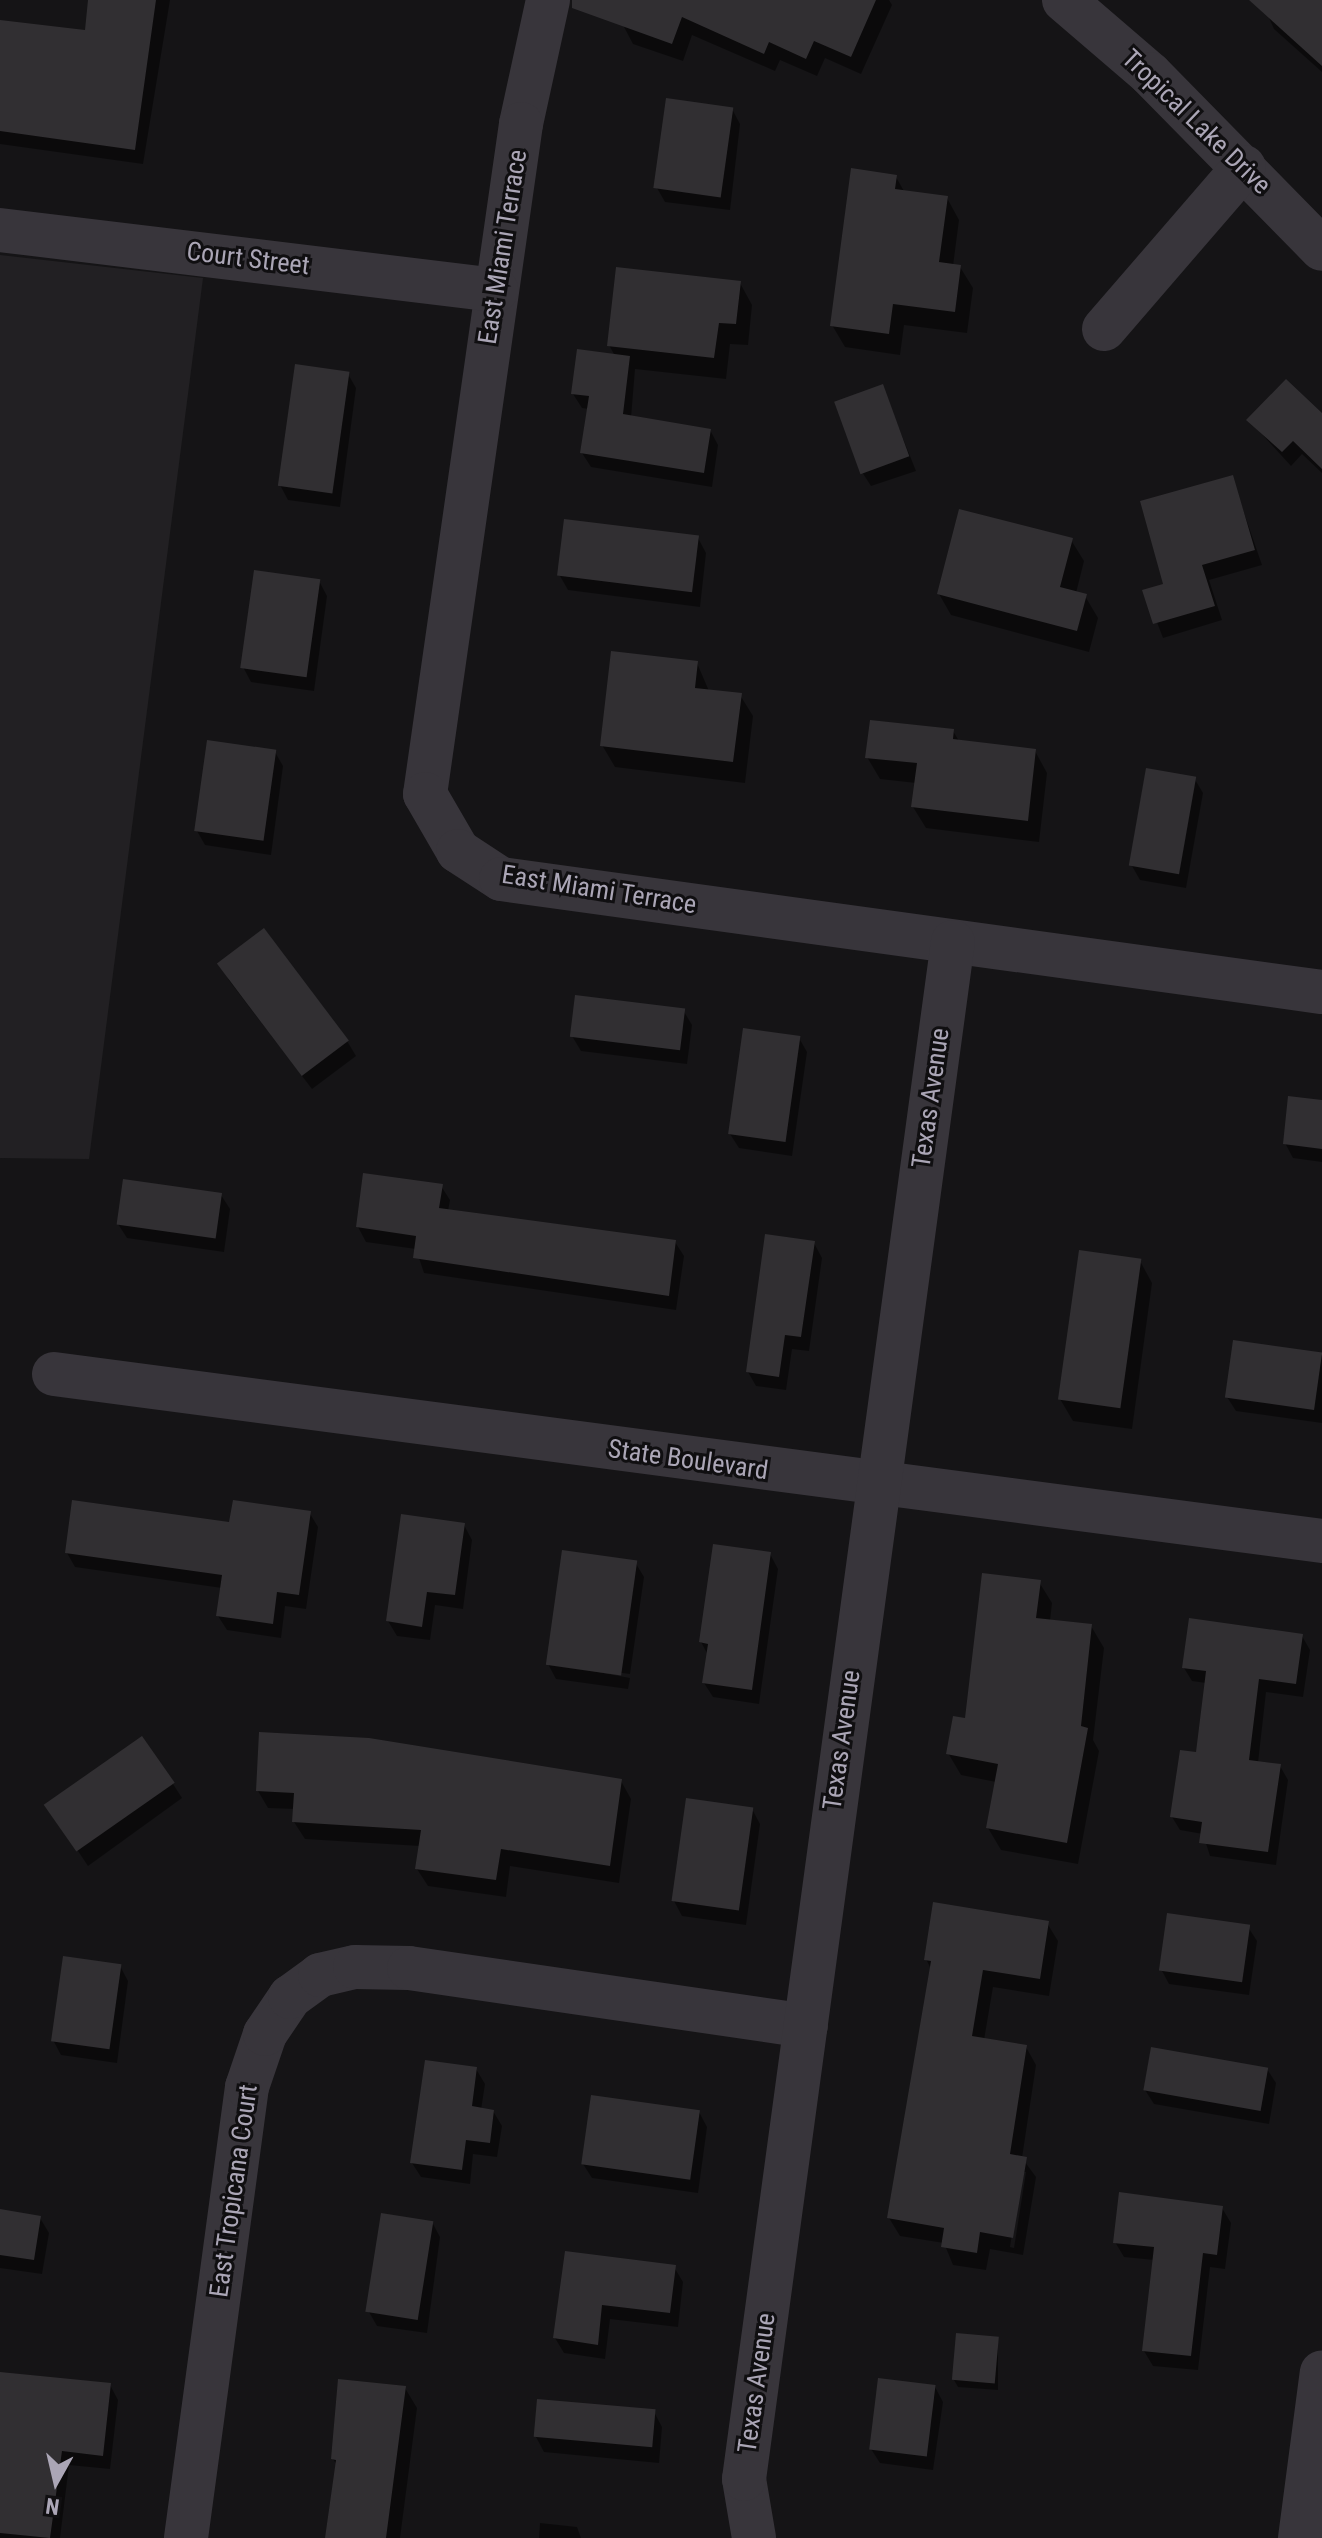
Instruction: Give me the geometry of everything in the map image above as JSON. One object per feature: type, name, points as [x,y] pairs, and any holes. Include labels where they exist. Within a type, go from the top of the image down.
[{"type":"street","name":"East Miami Terrace","points":[[548,0],[521,124],[425,794],[458,851],[501,879],[1322,992]]},
{"type":"street","name":"Tropical Lake Drive","points":[[1064,0],[1150,74],[1322,249]]},
{"type":"street","points":[[1104,329],[1244,167]]},
{"type":"street","name":"Court Street","points":[[0,230],[496,290]]},
{"type":"street","name":"Texas Avenue","points":[[754,2538],[744,2479],[876,1485],[953,942]]},
{"type":"street","name":"State Boulevard","points":[[54,1374],[876,1485],[1322,1541]]},
{"type":"street","name":"East Tropicana Court","points":[[186,2538],[247,2087],[265,2034],[290,1997],[320,1975],[355,1967],[409,1968],[806,2026]]},
{"type":"street","points":[[1300,2538],[1322,2372]]},
{"type":"shaded area","points":[[0,255],[203,278],[89,1159],[0,1158]]},
{"type":"building","points":[[88,0],[156,0],[135,150],[0,131],[0,20],[85,30]]},
{"type":"building","points":[[572,0],[876,0],[851,57],[814,41],[806,59],[769,42],[764,54],[682,17],[672,44],[572,8]]},
{"type":"building","points":[[1249,0],[1322,0],[1322,66]]},
{"type":"building","points":[[666,98],[733,107],[721,198],[653,188]]},
{"type":"building","points":[[851,168],[897,175],[895,189],[948,196],[939,262],[961,265],[955,312],[893,304],[889,334],[830,326]]},
{"type":"building","points":[[616,267],[741,281],[736,324],[719,323],[714,358],[607,346]]},
{"type":"building","points":[[577,349],[630,356],[623,414],[711,429],[704,473],[580,453],[589,396],[571,394]]},
{"type":"building","points":[[295,364],[349,372],[332,493],[278,486]]},
{"type":"building","points":[[1286,379],[1322,413],[1322,469],[1293,441],[1282,452],[1246,420]]},
{"type":"building","points":[[883,384],[909,456],[860,474],[834,402]]},
{"type":"building","points":[[1233,475],[1255,550],[1202,565],[1215,606],[1153,624],[1142,590],[1163,584],[1140,501]]},
{"type":"building","points":[[959,509],[1073,538],[1060,587],[1087,594],[1077,631],[937,594]]},
{"type":"building","points":[[564,519],[699,536],[692,592],[557,576]]},
{"type":"building","points":[[254,570],[320,579],[307,677],[240,668]]},
{"type":"building","points":[[611,651],[698,661],[695,688],[742,693],[733,762],[600,746]]},
{"type":"building","points":[[870,720],[954,729],[953,739],[1036,749],[1028,821],[911,807],[917,763],[865,758]]},
{"type":"building","points":[[207,740],[276,750],[264,841],[194,831]]},
{"type":"building","points":[[1146,768],[1196,777],[1179,874],[1129,865]]},
{"type":"building","points":[[264,928],[349,1041],[302,1076],[217,964]]},
{"type":"building","points":[[575,995],[685,1009],[680,1050],[570,1037]]},
{"type":"building","points":[[743,1028],[800,1036],[786,1142],[728,1134]]},
{"type":"building","points":[[1288,1096],[1322,1100],[1322,1149],[1283,1144]]},
{"type":"building","points":[[363,1173],[443,1184],[439,1208],[676,1240],[669,1296],[413,1258],[416,1236],[356,1227]]},
{"type":"building","points":[[123,1179],[222,1193],[216,1238],[117,1225]]},
{"type":"building","points":[[765,1234],[815,1241],[801,1337],[785,1335],[779,1377],[746,1372]]},
{"type":"building","points":[[1079,1250],[1141,1259],[1120,1408],[1058,1400]]},
{"type":"building","points":[[1233,1340],[1322,1353],[1314,1410],[1225,1397]]},
{"type":"building","points":[[72,1500],[229,1522],[233,1500],[311,1511],[299,1595],[277,1592],[273,1624],[216,1616],[222,1575],[65,1553]]},
{"type":"building","points":[[401,1514],[465,1523],[455,1595],[427,1592],[422,1627],[386,1621]]},
{"type":"building","points":[[713,1544],[771,1552],[752,1690],[702,1683],[708,1644],[699,1642]]},
{"type":"building","points":[[562,1550],[637,1561],[621,1675],[546,1665]]},
{"type":"building","points":[[982,1573],[1041,1580],[1036,1618],[1092,1624],[1081,1726],[1088,1728],[1067,1843],[986,1828],[998,1764],[946,1754],[953,1716],[965,1718]]},
{"type":"building","points":[[1189,1618],[1303,1634],[1296,1684],[1259,1679],[1249,1760],[1281,1764],[1268,1852],[1199,1843],[1202,1822],[1170,1817],[1180,1750],[1196,1752],[1206,1671],[1182,1668]]},
{"type":"building","points":[[259,1732],[369,1738],[622,1779],[610,1866],[501,1849],[496,1880],[415,1869],[421,1830],[292,1822],[294,1793],[256,1791]]},
{"type":"building","points":[[142,1736],[175,1783],[76,1852],[44,1805]]},
{"type":"building","points":[[686,1798],[753,1807],[739,1910],[672,1901]]},
{"type":"building","points":[[933,1902],[1049,1921],[1040,1979],[983,1970],[972,2036],[1027,2045],[1010,2154],[1027,2157],[1013,2238],[980,2232],[977,2253],[941,2247],[944,2228],[887,2218],[931,1961],[924,1960]]},
{"type":"building","points":[[1167,1913],[1250,1925],[1242,1982],[1159,1970]]},
{"type":"building","points":[[63,1956],[121,1964],[109,2049],[51,2041]]},
{"type":"building","points":[[1151,2047],[1268,2068],[1261,2111],[1143,2090]]},
{"type":"building","points":[[425,2060],[477,2067],[472,2106],[494,2110],[490,2143],[466,2140],[462,2170],[410,2163]]},
{"type":"building","points":[[591,2095],[700,2110],[690,2180],[581,2164]]},
{"type":"building","points":[[1119,2192],[1223,2206],[1217,2255],[1203,2253],[1191,2356],[1142,2351],[1154,2247],[1113,2243]]},
{"type":"building","points":[[0,2209],[41,2216],[34,2260],[0,2255]]},
{"type":"building","points":[[381,2213],[433,2221],[418,2320],[365,2312]]},
{"type":"building","points":[[565,2251],[676,2265],[670,2313],[602,2305],[598,2345],[553,2338]]},
{"type":"building","points":[[956,2333],[999,2337],[995,2384],[952,2380]]},
{"type":"building","points":[[0,2372],[111,2383],[103,2456],[62,2451],[50,2538],[0,2533]]},
{"type":"building","points":[[878,2378],[936,2385],[927,2457],[869,2449]]},
{"type":"building","points":[[338,2379],[406,2386],[386,2538],[325,2538],[336,2460],[331,2459]]},
{"type":"building","points":[[537,2399],[656,2409],[652,2447],[534,2437]]}]
